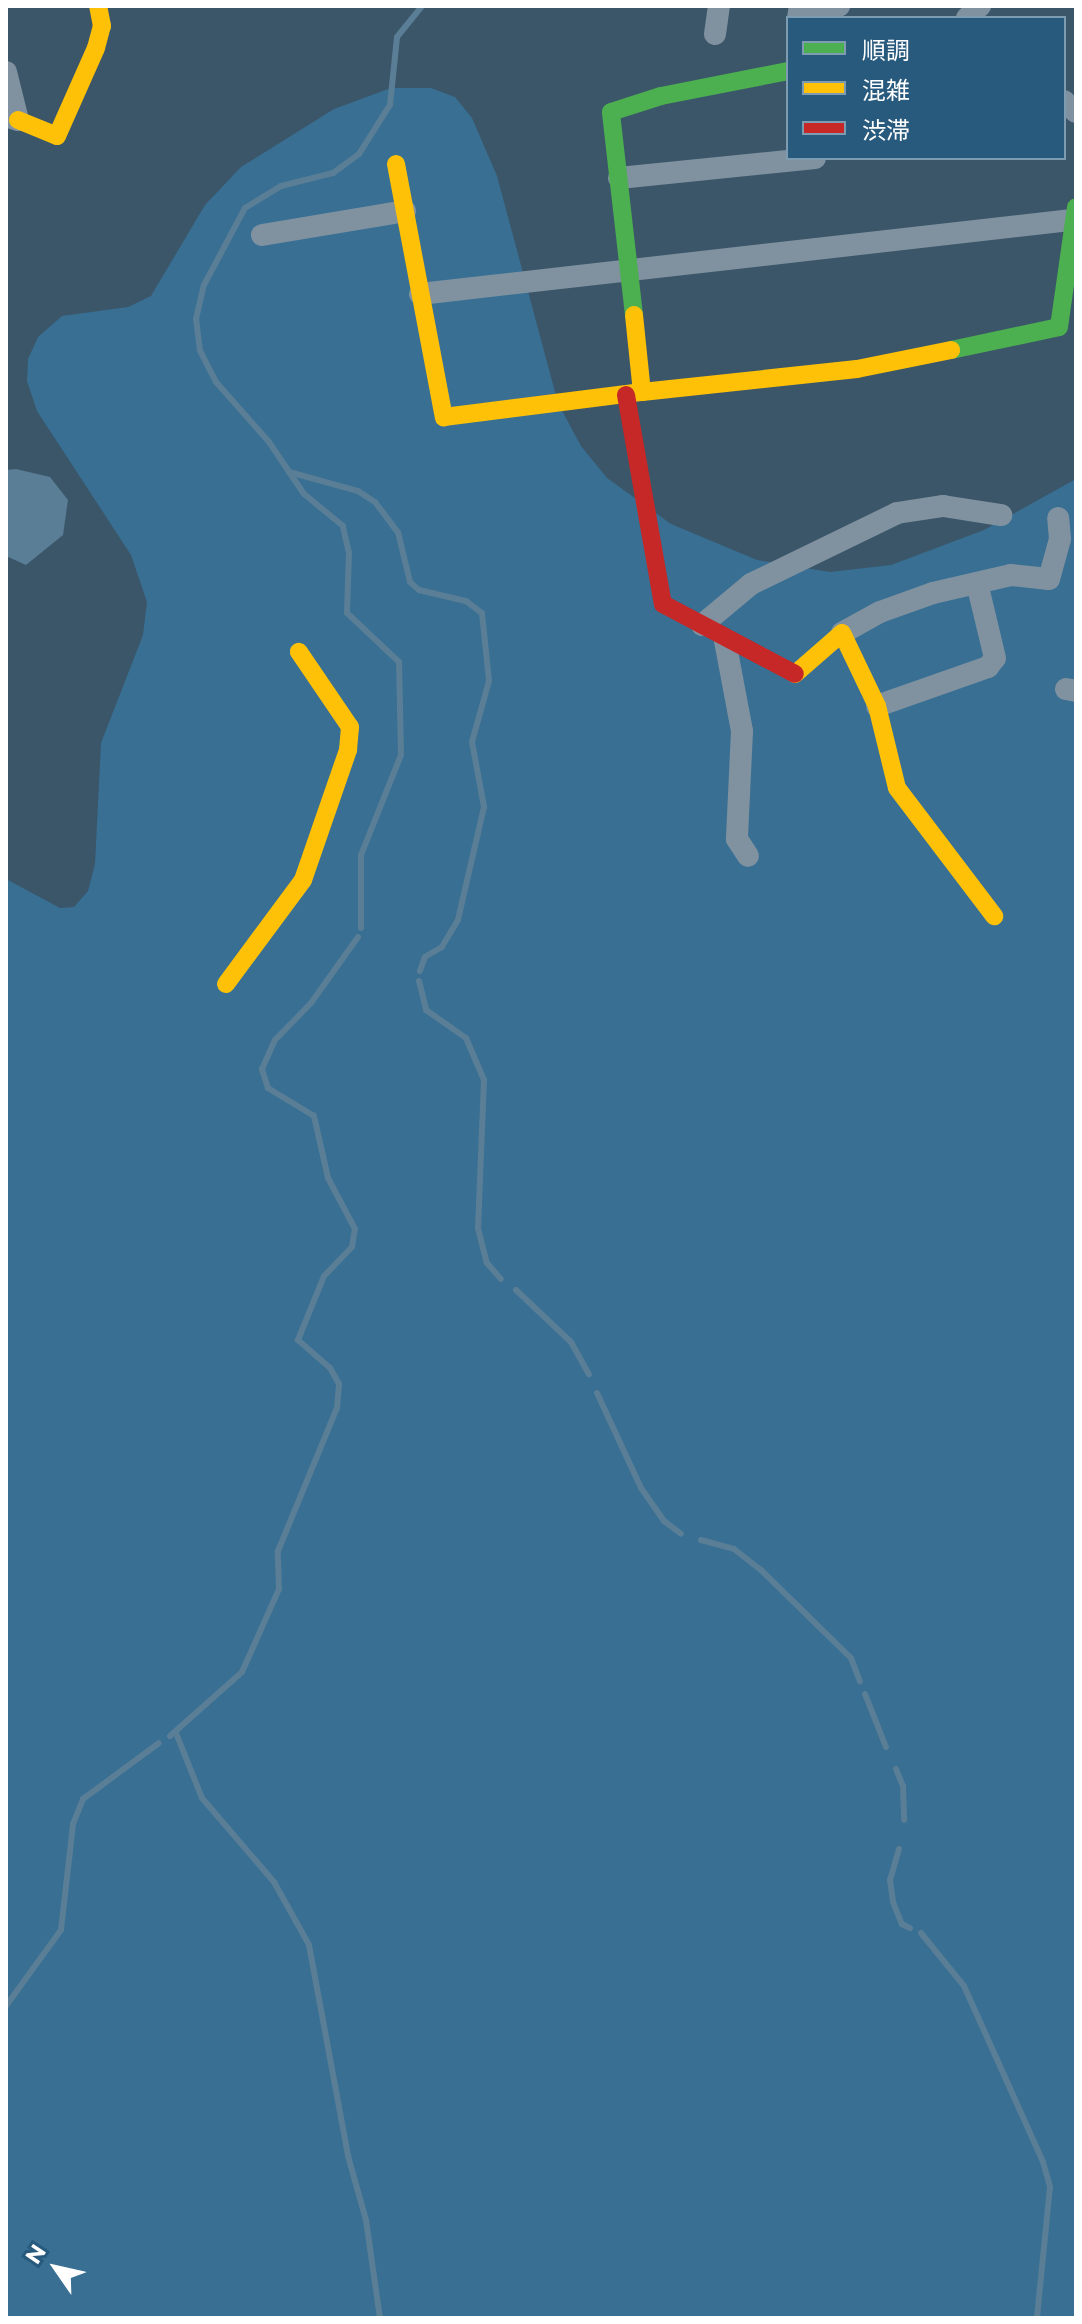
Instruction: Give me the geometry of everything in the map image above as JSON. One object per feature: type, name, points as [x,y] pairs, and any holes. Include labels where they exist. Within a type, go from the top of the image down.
[{"type":"street","points":[[6,72],[12,118],[57,136],[96,48],[102,26],[98,6]]},
{"type":"street","points":[[715,34],[719,6]]},
{"type":"street","points":[[818,16],[839,6]]},
{"type":"street","points":[[786,71],[661,96],[611,112],[628,269],[634,394],[663,604],[793,676],[842,633],[880,612],[1011,575],[1049,579],[1060,539],[1058,518]]},
{"type":"street","points":[[619,178],[795,160]]},
{"type":"street","points":[[396,164],[420,294],[444,417],[857,369],[1059,327],[1073,213],[420,294]]},
{"type":"street","points":[[262,235],[405,211]]},
{"type":"street","points":[[702,625],[751,584],[897,513],[943,506],[1001,515]]},
{"type":"street","points":[[877,706],[988,667],[995,658],[977,583]]},
{"type":"street","points":[[842,633],[877,706],[897,788],[994,916]]},
{"type":"street","points":[[725,641],[742,731],[737,839],[748,856]]},
{"type":"street","points":[[226,984],[303,880],[348,750],[350,727],[299,652]]},
{"type":"shaded area","points":[[391,88],[431,88],[455,97],[472,118],[497,176],[558,403],[581,446],[607,478],[671,524],[757,560],[830,572],[891,565],[984,530],[1076,479],[1076,2318],[6,2318],[6,879],[60,908],[74,907],[88,891],[95,864],[101,743],[143,635],[147,602],[131,555],[37,411],[27,381],[28,359],[38,337],[62,316],[128,307],[151,296],[205,205],[241,167],[334,109]]},
{"type":"shaded area","points":[[16,469],[50,477],[68,500],[63,535],[26,565],[6,556],[6,470]]},
{"type":"waterway","points":[[361,928],[361,855],[401,755],[399,662],[347,613],[349,553],[343,526],[304,494],[269,442],[216,382],[200,351],[196,319],[204,285],[245,208],[281,186],[333,173],[359,154],[390,105],[397,37],[422,6]]},
{"type":"waterway","points":[[289,472],[358,491],[375,502],[398,532],[410,582],[419,590],[466,601],[482,613],[489,681],[472,742],[484,807],[458,920],[442,947],[425,957],[420,971]]},
{"type":"waterway","points":[[170,1736],[242,1672],[279,1589],[278,1551],[337,1408],[339,1384],[330,1368],[298,1340],[324,1276],[352,1247],[355,1229],[328,1178],[314,1116],[268,1088],[262,1069],[275,1040],[311,1003],[358,937]]},
{"type":"waterway","points":[[419,981],[426,1010],[466,1038],[484,1080],[478,1228],[487,1263],[501,1279]]},
{"type":"waterway","points":[[516,1290],[571,1342],[589,1374]]},
{"type":"waterway","points":[[597,1393],[641,1488],[664,1521],[681,1534]]},
{"type":"waterway","points":[[701,1540],[734,1549],[761,1570],[851,1658],[860,1681]]},
{"type":"waterway","points":[[865,1694],[886,1747]]},
{"type":"waterway","points":[[176,1733],[202,1798],[274,1882],[309,1945],[348,2156],[366,2220],[380,2318]]},
{"type":"waterway","points":[[6,2006],[61,1930],[73,1824],[83,1799],[159,1743]]},
{"type":"waterway","points":[[896,1769],[903,1786],[904,1820]]},
{"type":"waterway","points":[[899,1849],[890,1880],[893,1902],[902,1924],[910,1928]]},
{"type":"waterway","points":[[921,1933],[964,1986],[1043,2162],[1050,2187],[1037,2318]]},
{"type":"traffic: fast","points":[[634,315],[611,112],[661,96],[786,71]]},
{"type":"traffic: fast","points":[[951,350],[1059,327],[1076,207]]},
{"type":"traffic: slow","points":[[18,120],[57,136],[96,48],[102,26],[98,6]]},
{"type":"traffic: slow","points":[[396,164],[444,417],[642,392]]},
{"type":"traffic: slow","points":[[634,315],[642,392],[857,369],[951,350]]},
{"type":"traffic: slow","points":[[795,674],[842,633],[877,706],[897,788],[994,916]]},
{"type":"traffic: slow","points":[[226,984],[303,880],[348,750],[350,727],[299,652]]},
{"type":"traffic: jam","points":[[626,395],[663,604],[795,674]]}]
